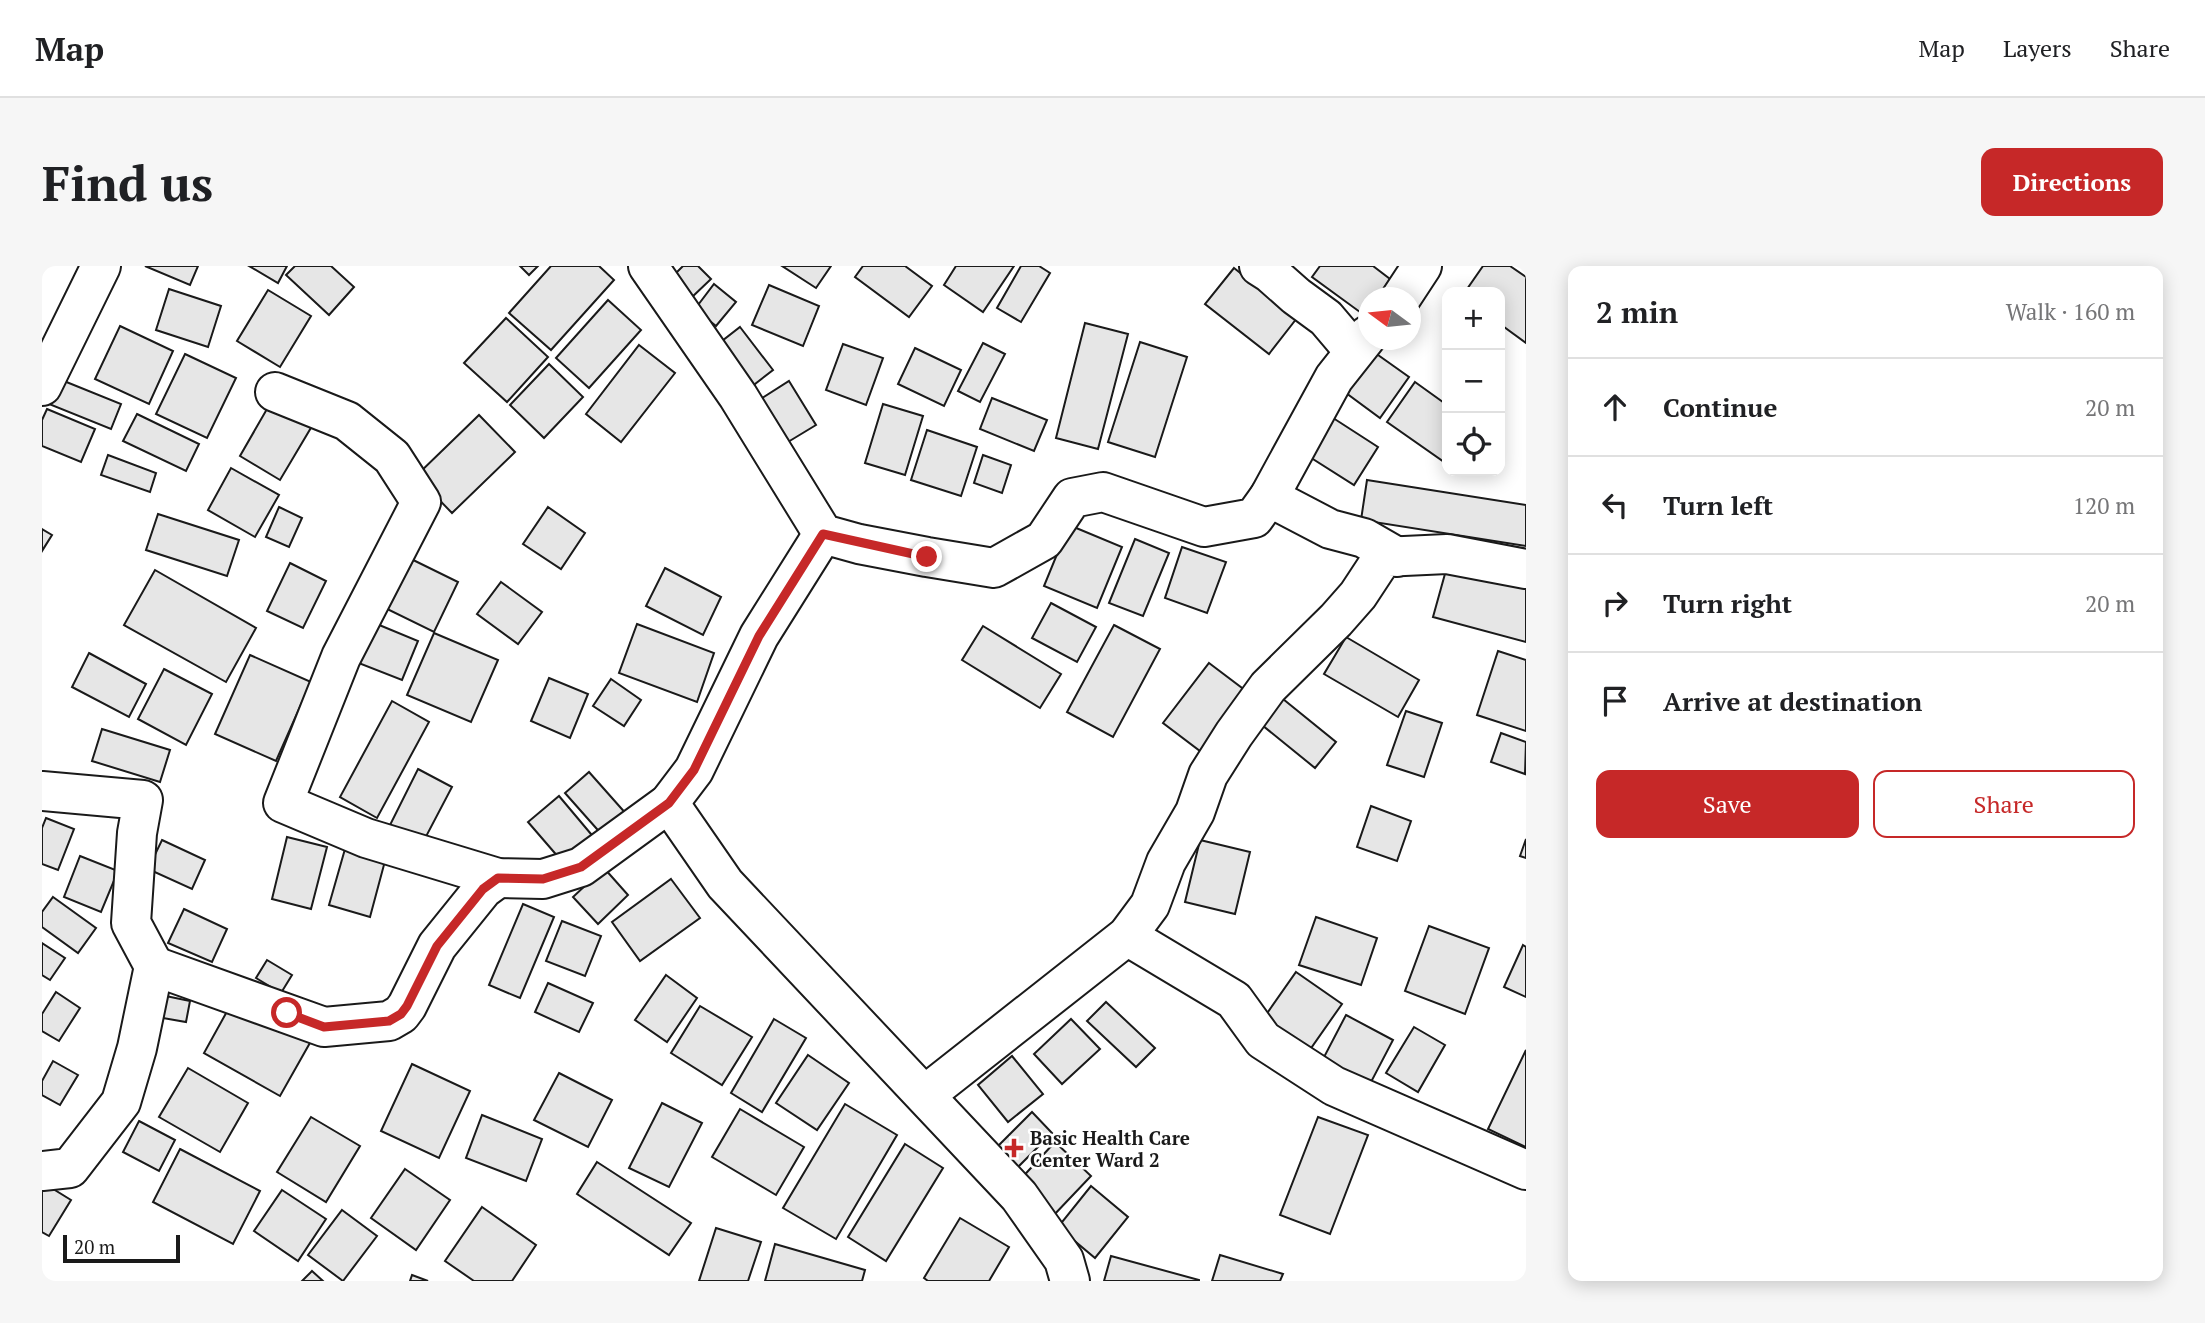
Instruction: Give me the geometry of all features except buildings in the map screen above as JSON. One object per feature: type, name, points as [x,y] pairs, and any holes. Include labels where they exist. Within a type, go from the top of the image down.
[{"type":"street","points":[[42,386],[101,266]]},
{"type":"street","points":[[648,266],[738,396],[823,534],[927,557],[994,568],[1044,540],[1073,498],[1103,492],[1204,527],[1254,518],[1269,497],[1334,378],[1358,347]]},
{"type":"street","points":[[1259,266],[1358,341]]},
{"type":"street","points":[[1408,287],[1422,266]]},
{"type":"street","points":[[275,392],[346,421],[392,457],[421,502],[341,657],[283,803],[366,838],[498,878],[543,879],[581,867],[669,803],[694,770],[759,636],[823,534]]},
{"type":"street","points":[[1269,497],[1330,528],[1364,538],[1397,557]]},
{"type":"street","points":[[925,1095],[1127,936],[1150,905],[1166,862],[1195,812],[1208,775],[1234,734],[1268,687],[1358,595],[1383,557],[1447,554],[1526,569]]},
{"type":"street","points":[[42,791],[143,800],[137,833],[131,923],[154,966],[137,1048],[121,1102],[69,1168],[42,1171]]},
{"type":"street","points":[[669,803],[725,884],[1019,1196],[1064,1260],[1070,1281]]},
{"type":"street","points":[[154,966],[324,1027],[389,1021],[401,1014],[407,1006],[437,946],[483,889],[498,878]]},
{"type":"street","points":[[1127,936],[1234,1000],[1263,1040],[1334,1086],[1526,1170]]},
{"type":"place","name":"Basic Health Care Center Ward 2","points":[[1014,1148]]},
{"type":"route","points":[[287,1013],[324,1027],[389,1021],[401,1014],[407,1006],[437,946],[483,889],[498,878],[543,879],[581,867],[669,803],[694,770],[759,636],[823,534],[927,557]]}]
